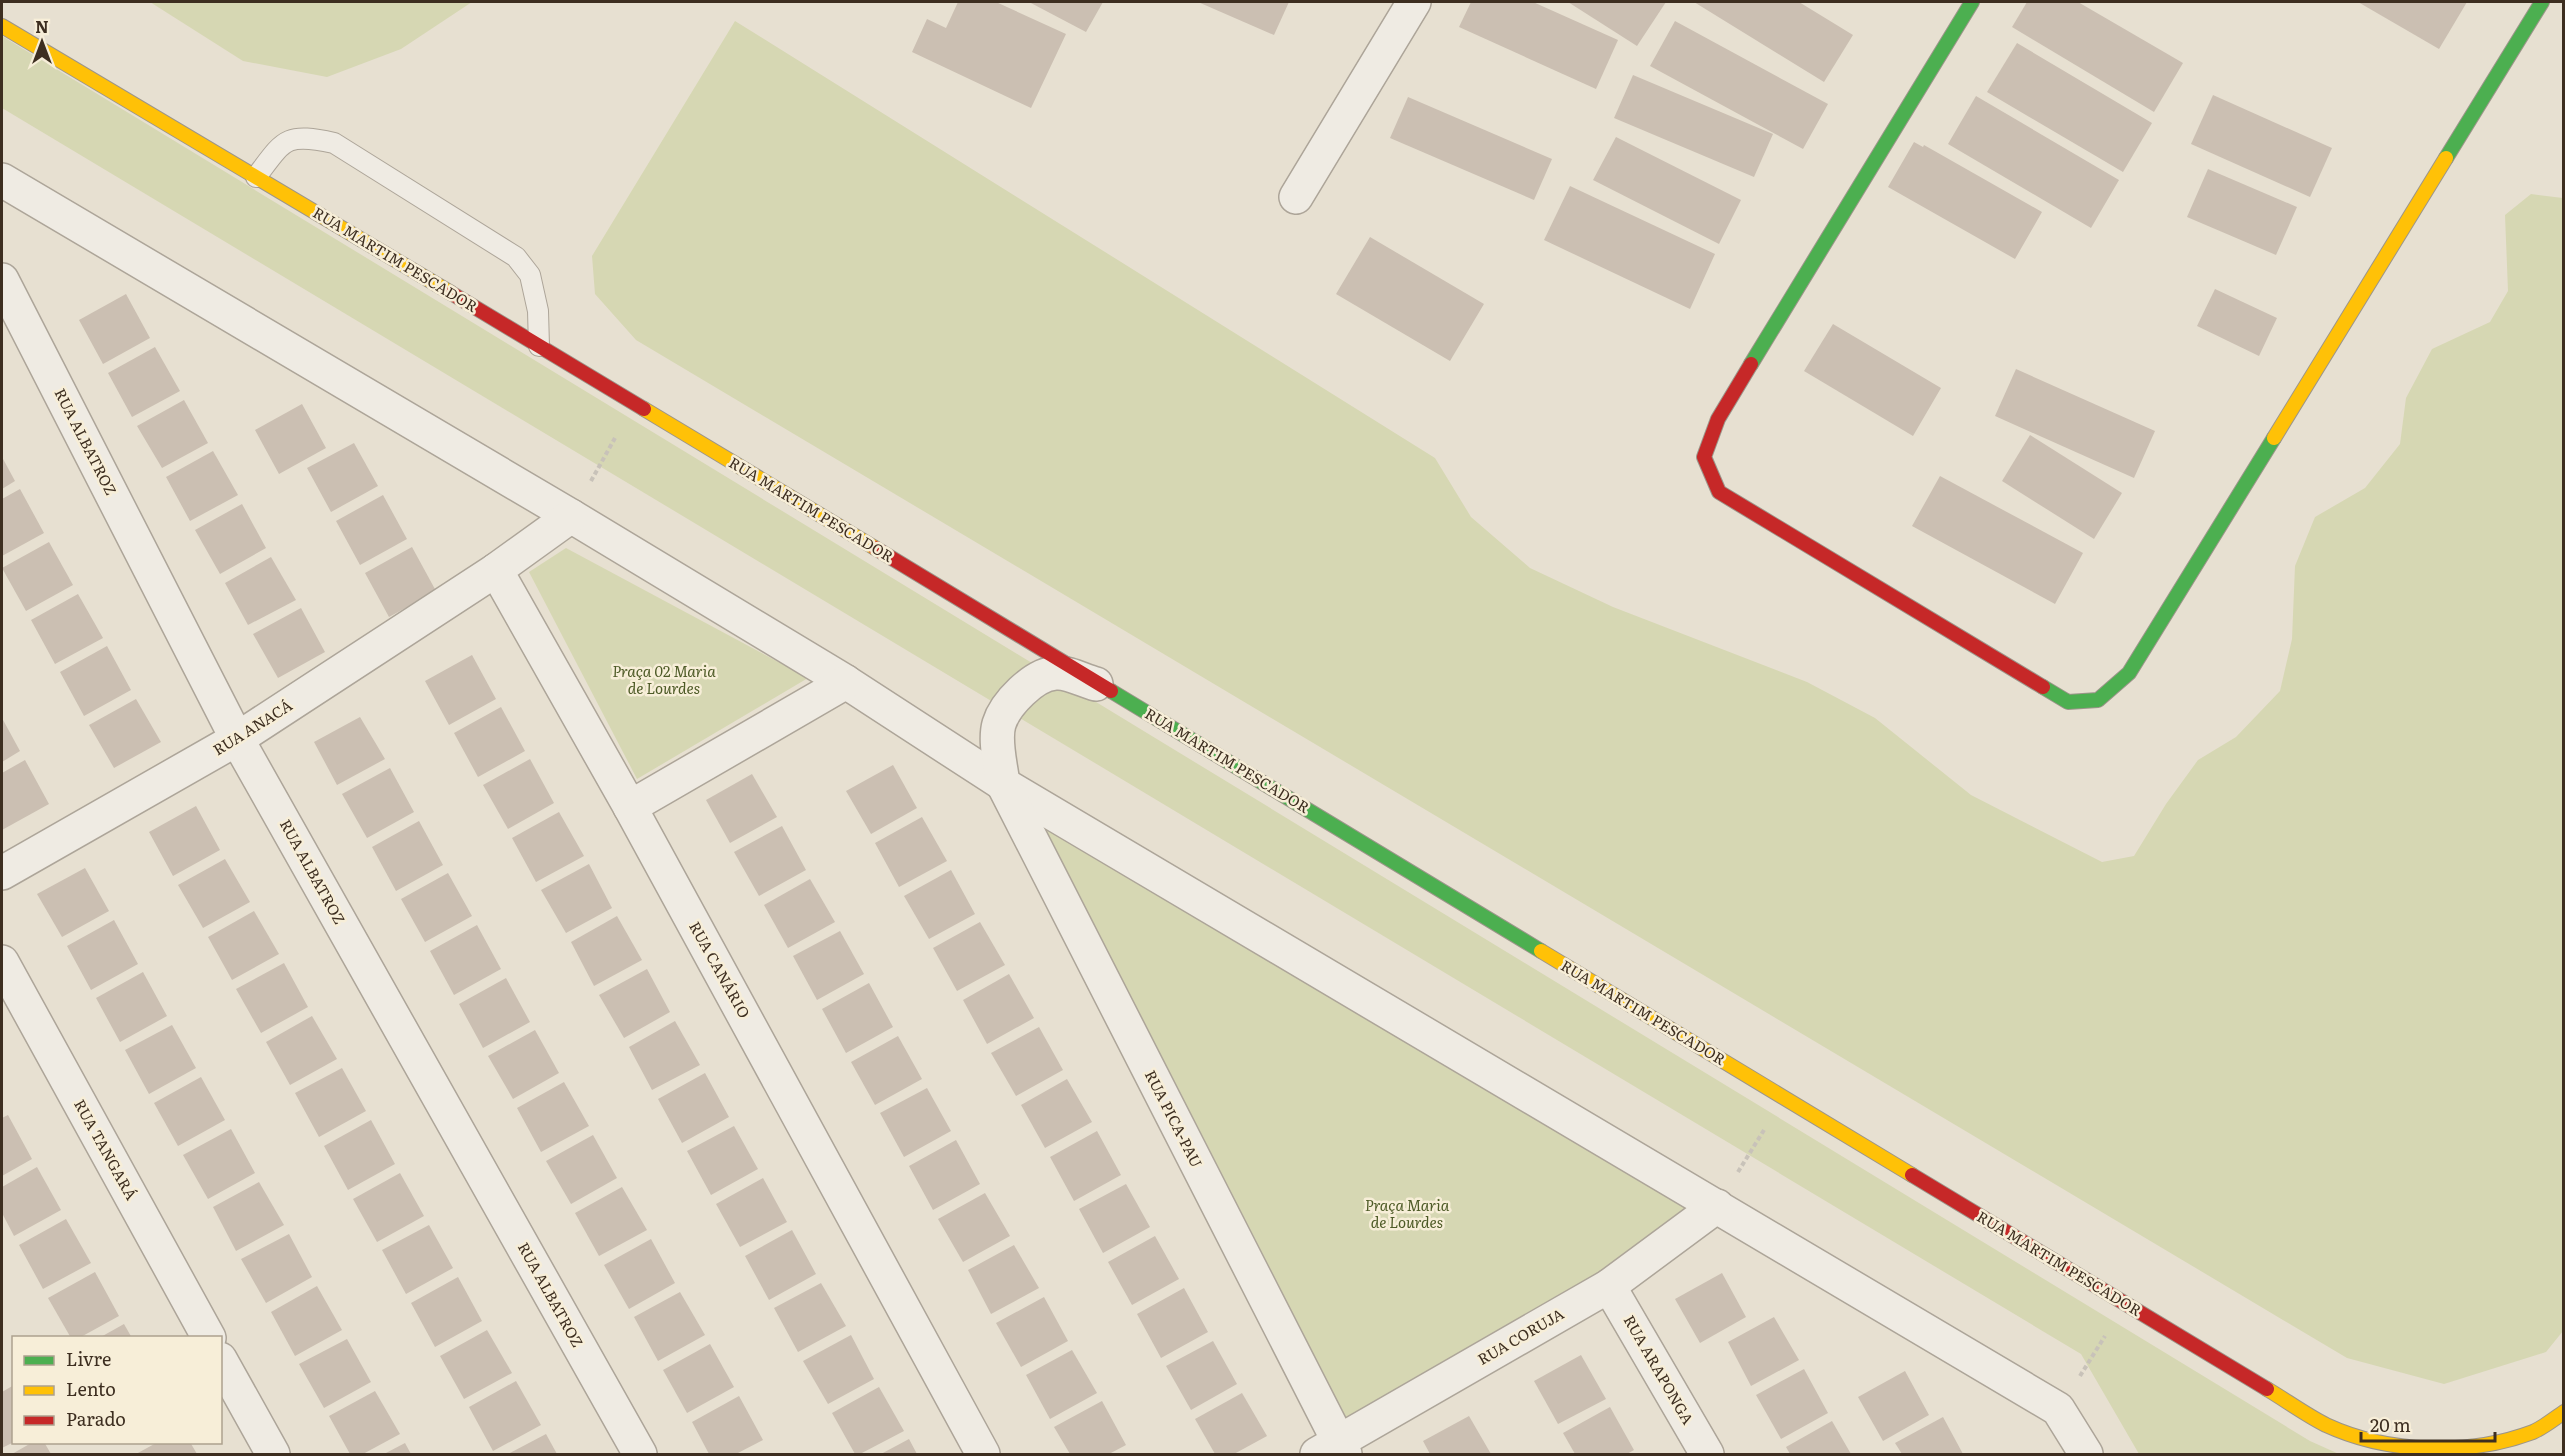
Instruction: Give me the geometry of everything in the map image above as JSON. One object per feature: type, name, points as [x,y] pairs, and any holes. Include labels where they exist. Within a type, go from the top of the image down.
[{"type":"street","points":[[1296,197],[1414,2]]},
{"type":"street","points":[[1972,2],[1718,419],[1704,457],[1719,492],[2068,702],[2098,699],[2129,673],[2542,2]]},
{"type":"street","name":"RUA MARTIM PESCADOR","points":[[2,26],[635,403],[2325,1424],[2355,1438],[2394,1449],[2470,1452],[2534,1431],[2564,1412]]},
{"type":"street","points":[[2,180],[571,516],[846,682],[1003,784],[2058,1409],[2086,1455]]},
{"type":"street","name":"RUA ALBATROZ","points":[[2,280],[237,740],[640,1455]]},
{"type":"street","points":[[496,570],[571,516]]},
{"type":"street","name":"RUA ANACÁ","points":[[2,873],[237,740],[496,570]]},
{"type":"street","name":"RUA CANÁRIO","points":[[496,570],[630,807],[982,1455]]},
{"type":"street","points":[[1003,784],[998,749],[999,724],[1021,692],[1036,679],[1057,673],[1102,686]]},
{"type":"street","points":[[630,807],[846,682]]},
{"type":"street","name":"RUA PICA-PAU","points":[[1003,784],[1334,1451]]},
{"type":"street","name":"RUA TANGARÁ","points":[[2,962],[208,1336]]},
{"type":"street","name":"RUA CORUJA","points":[[1334,1451],[1609,1286],[1717,1206]]},
{"type":"street","name":"RUA ARAPONGA","points":[[1609,1286],[1707,1455]]},
{"type":"street","points":[[222,1363],[273,1455]]},
{"type":"lane","points":[[256,177],[279,147],[290,139],[311,138],[334,143],[516,257],[531,275],[538,312],[539,346]]},
{"type":"path","points":[[571,516],[635,403]]},
{"type":"path","points":[[1717,1206],[1784,1098]]},
{"type":"path","points":[[2058,1409],[2126,1305]]},
{"type":"green space","points":[[150,2],[472,2],[401,49],[327,77],[243,61]]},
{"type":"green space","points":[[735,21],[1435,458],[1471,517],[1530,568],[1613,607],[1807,682],[1875,718],[1971,795],[2102,862],[2134,856],[2166,804],[2198,760],[2236,737],[2280,691],[2292,639],[2295,566],[2315,517],[2365,488],[2400,444],[2406,398],[2432,349],[2490,322],[2508,291],[2505,215],[2531,194],[2563,198],[2563,1331],[2546,1352],[2444,1384],[2347,1358],[636,340],[595,294],[592,256]]},
{"type":"green space","points":[[2,36],[2310,1441],[2339,1454],[2139,1454],[2081,1354],[2,108]]},
{"type":"green space","name":"Praça 02 Maria de Lourdes","points":[[566,548],[808,678],[637,779],[529,572]]},
{"type":"green space","name":"Praça Maria de Lourdes","points":[[1012,793],[1710,1205],[1341,1439]]},
{"type":"building","points":[[958,2],[996,2],[1066,34],[1031,108],[912,52],[927,19],[946,28]]},
{"type":"building","points":[[1029,2],[1103,2],[1086,32]]},
{"type":"building","points":[[1198,2],[1289,2],[1274,35]]},
{"type":"building","points":[[1471,2],[1533,2],[1618,40],[1596,89],[1459,27]]},
{"type":"building","points":[[1568,2],[1666,2],[1637,46]]},
{"type":"building","points":[[1694,2],[1799,2],[1853,35],[1824,82]]},
{"type":"building","points":[[2027,2],[2078,2],[2183,63],[2154,112],[2012,27]]},
{"type":"building","points":[[2358,2],[2467,2],[2439,49]]},
{"type":"building","points":[[1675,21],[1828,104],[1803,149],[1650,66]]},
{"type":"building","points":[[2017,43],[2152,123],[2123,172],[1987,92]]},
{"type":"building","points":[[1633,75],[1773,134],[1754,177],[1614,118]]},
{"type":"building","points":[[2213,95],[2332,148],[2310,197],[2191,144]]},
{"type":"building","points":[[1976,96],[2119,180],[2091,228],[1948,144]]},
{"type":"building","points":[[1408,97],[1552,159],[1534,200],[1390,138]]},
{"type":"building","points":[[1616,137],[1741,200],[1719,244],[1593,180]]},
{"type":"building","points":[[1914,142],[1923,147],[1924,145],[2042,212],[2015,259],[1888,187]]},
{"type":"building","points":[[2208,169],[2297,207],[2276,255],[2187,217]]},
{"type":"building","points":[[1570,186],[1715,254],[1690,309],[1544,240]]},
{"type":"building","points":[[1370,237],[1484,304],[1450,361],[1336,294]]},
{"type":"building","points":[[2215,289],[2277,318],[2259,356],[2197,326]]},
{"type":"building","points":[[126,294],[150,338],[103,364],[79,320]]},
{"type":"building","points":[[1833,324],[1941,388],[1913,436],[1804,371]]},
{"type":"building","points":[[155,347],[180,391],[132,417],[108,373]]},
{"type":"building","points":[[2016,369],[2155,431],[2134,478],[1995,416]]},
{"type":"building","points":[[184,400],[208,443],[162,468],[137,426]]},
{"type":"building","points":[[302,404],[326,448],[279,474],[255,430]]},
{"type":"building","points":[[2030,435],[2122,493],[2094,539],[2002,481]]},
{"type":"building","points":[[354,443],[378,486],[331,512],[307,468]]},
{"type":"building","points":[[213,451],[238,495],[190,521],[166,477]]},
{"type":"building","points":[[2,457],[15,481],[2,489]]},
{"type":"building","points":[[1940,476],[2083,553],[2055,604],[1912,526]]},
{"type":"building","points":[[20,489],[44,533],[2,556],[2,499]]},
{"type":"building","points":[[383,495],[407,539],[360,565],[336,521]]},
{"type":"building","points":[[242,504],[266,548],[220,574],[195,530]]},
{"type":"building","points":[[49,542],[73,585],[26,611],[2,568]]},
{"type":"building","points":[[412,547],[436,591],[389,617],[365,573]]},
{"type":"building","points":[[271,557],[296,600],[248,625],[225,583]]},
{"type":"building","points":[[78,594],[103,638],[55,664],[31,620]]},
{"type":"building","points":[[301,608],[325,652],[278,678],[253,634]]},
{"type":"building","points":[[107,646],[131,690],[84,716],[60,672]]},
{"type":"building","points":[[472,655],[496,699],[449,725],[425,681]]},
{"type":"building","points":[[136,699],[161,742],[114,768],[89,725]]},
{"type":"building","points":[[501,707],[525,751],[478,777],[454,733]]},
{"type":"building","points":[[360,717],[385,759],[337,785],[314,742]]},
{"type":"building","points":[[2,718],[20,751],[2,762]]},
{"type":"building","points":[[530,759],[554,803],[508,829],[483,785]]},
{"type":"building","points":[[25,760],[49,804],[2,830],[2,773]]},
{"type":"building","points":[[893,765],[917,808],[871,834],[846,791]]},
{"type":"building","points":[[390,768],[414,812],[367,838],[342,794]]},
{"type":"building","points":[[752,774],[777,817],[730,843],[706,800]]},
{"type":"building","points":[[196,806],[220,850],[173,876],[149,832]]},
{"type":"building","points":[[559,812],[584,856],[536,882],[512,838]]},
{"type":"building","points":[[922,817],[947,861],[899,887],[875,843]]},
{"type":"building","points":[[419,821],[443,865],[396,891],[372,847]]},
{"type":"building","points":[[782,826],[806,870],[759,896],[734,852]]},
{"type":"building","points":[[225,859],[250,902],[203,928],[178,885]]},
{"type":"building","points":[[589,864],[612,908],[566,933],[541,890]]},
{"type":"building","points":[[85,868],[109,911],[62,937],[37,894]]},
{"type":"building","points":[[951,870],[975,914],[929,939],[904,896]]},
{"type":"building","points":[[448,873],[472,916],[425,942],[401,899]]},
{"type":"building","points":[[810,879],[835,922],[788,948],[764,905]]},
{"type":"building","points":[[254,911],[279,954],[232,980],[208,937]]},
{"type":"building","points":[[617,916],[642,960],[594,986],[571,942]]},
{"type":"building","points":[[114,920],[138,964],[91,990],[67,946]]},
{"type":"building","points":[[980,922],[1005,965],[957,991],[933,948]]},
{"type":"building","points":[[477,925],[501,969],[454,995],[430,951]]},
{"type":"building","points":[[840,931],[864,974],[817,1000],[793,956]]},
{"type":"building","points":[[284,963],[308,1007],[261,1033],[236,989]]},
{"type":"building","points":[[647,969],[670,1012],[624,1038],[599,995]]},
{"type":"building","points":[[143,972],[167,1016],[120,1042],[96,998]]},
{"type":"building","points":[[1009,974],[1034,1018],[987,1044],[963,1000]]},
{"type":"building","points":[[506,978],[530,1022],[483,1048],[459,1004]]},
{"type":"building","points":[[869,983],[893,1027],[846,1053],[822,1009]]},
{"type":"building","points":[[312,1016],[337,1059],[290,1085],[266,1042]]},
{"type":"building","points":[[675,1021],[700,1065],[652,1090],[629,1047]]},
{"type":"building","points":[[172,1025],[196,1068],[149,1094],[125,1050]]},
{"type":"building","points":[[1039,1027],[1063,1070],[1016,1096],[991,1053]]},
{"type":"building","points":[[535,1030],[559,1073],[513,1099],[488,1056]]},
{"type":"building","points":[[898,1036],[922,1079],[875,1105],[851,1062]]},
{"type":"building","points":[[342,1068],[366,1111],[319,1137],[295,1093]]},
{"type":"building","points":[[705,1073],[729,1117],[682,1143],[658,1099]]},
{"type":"building","points":[[201,1077],[225,1120],[178,1146],[154,1103]]},
{"type":"building","points":[[1067,1079],[1092,1122],[1045,1148],[1021,1105]]},
{"type":"building","points":[[564,1082],[589,1126],[541,1152],[517,1108]]},
{"type":"building","points":[[927,1088],[951,1131],[904,1157],[880,1113]]},
{"type":"building","points":[[8,1115],[32,1159],[2,1176],[2,1118]]},
{"type":"building","points":[[371,1120],[395,1164],[348,1190],[324,1146]]},
{"type":"building","points":[[734,1126],[758,1169],[711,1195],[687,1151]]},
{"type":"building","points":[[231,1129],[255,1173],[208,1199],[183,1155]]},
{"type":"building","points":[[1097,1131],[1121,1175],[1074,1201],[1050,1157]]},
{"type":"building","points":[[593,1135],[617,1178],[571,1204],[546,1161]]},
{"type":"building","points":[[956,1140],[980,1184],[933,1210],[909,1166]]},
{"type":"building","points":[[37,1167],[61,1210],[14,1236],[2,1213],[2,1187]]},
{"type":"building","points":[[400,1173],[424,1216],[377,1242],[353,1199]]},
{"type":"building","points":[[763,1178],[787,1222],[740,1247],[716,1204]]},
{"type":"building","points":[[259,1182],[284,1225],[236,1251],[213,1207]]},
{"type":"building","points":[[1126,1184],[1150,1227],[1103,1253],[1079,1209]]},
{"type":"building","points":[[622,1187],[647,1230],[599,1256],[575,1213]]},
{"type":"building","points":[[985,1193],[1010,1236],[963,1262],[938,1219]]},
{"type":"building","points":[[66,1219],[91,1263],[43,1289],[19,1245]]},
{"type":"building","points":[[429,1225],[453,1268],[406,1294],[382,1250]]},
{"type":"building","points":[[792,1230],[816,1274],[769,1300],[745,1256]]},
{"type":"building","points":[[289,1234],[312,1277],[266,1303],[241,1259]]},
{"type":"building","points":[[1155,1236],[1179,1279],[1132,1305],[1108,1262]]},
{"type":"building","points":[[651,1239],[675,1283],[629,1309],[604,1265]]},
{"type":"building","points":[[1014,1245],[1039,1288],[991,1314],[968,1270]]},
{"type":"building","points":[[95,1272],[119,1316],[83,1336],[70,1336],[48,1298]]},
{"type":"building","points":[[1722,1273],[1746,1317],[1700,1343],[1675,1299]]},
{"type":"building","points":[[458,1277],[482,1321],[435,1347],[411,1303]]},
{"type":"building","points":[[821,1283],[846,1326],[798,1352],[774,1308]]},
{"type":"building","points":[[317,1286],[342,1330],[295,1356],[271,1312]]},
{"type":"building","points":[[1184,1288],[1208,1332],[1161,1358],[1137,1314]]},
{"type":"building","points":[[680,1292],[705,1335],[658,1361],[634,1317]]},
{"type":"building","points":[[1044,1297],[1068,1341],[1021,1367],[996,1323]]},
{"type":"building","points":[[1774,1317],[1799,1360],[1751,1386],[1728,1342]]},
{"type":"building","points":[[124,1324],[131,1336],[103,1336]]},
{"type":"building","points":[[487,1330],[512,1373],[464,1399],[440,1356]]},
{"type":"building","points":[[851,1335],[874,1379],[828,1404],[803,1361]]},
{"type":"building","points":[[347,1339],[371,1382],[324,1408],[299,1364]]},
{"type":"building","points":[[1213,1341],[1237,1384],[1191,1410],[1166,1366]]},
{"type":"building","points":[[710,1344],[734,1387],[687,1413],[663,1370]]},
{"type":"building","points":[[1072,1350],[1097,1393],[1050,1419],[1026,1375]]},
{"type":"building","points":[[1581,1355],[1606,1399],[1558,1424],[1534,1381]]},
{"type":"building","points":[[1804,1369],[1828,1413],[1781,1439],[1756,1395]]},
{"type":"building","points":[[1905,1371],[1929,1415],[1883,1441],[1858,1397]]},
{"type":"building","points":[[516,1381],[541,1425],[493,1451],[469,1407]]},
{"type":"building","points":[[12,1386],[12,1443],[2,1448],[2,1392]]},
{"type":"building","points":[[879,1387],[904,1431],[860,1454],[855,1454],[832,1413]]},
{"type":"building","points":[[375,1391],[400,1434],[363,1454],[350,1454],[329,1416]]},
{"type":"building","points":[[1242,1393],[1267,1436],[1234,1454],[1215,1454],[1195,1419]]},
{"type":"building","points":[[739,1396],[763,1440],[736,1454],[709,1454],[692,1422]]},
{"type":"building","points":[[1102,1401],[1126,1445],[1109,1454],[1070,1454],[1054,1427]]},
{"type":"building","points":[[1610,1407],[1634,1450],[1627,1454],[1575,1454],[1563,1433]]},
{"type":"building","points":[[1469,1416],[1491,1454],[1430,1454],[1423,1441]]},
{"type":"building","points":[[1943,1417],[1963,1454],[1902,1454],[1895,1443]]},
{"type":"building","points":[[1832,1421],[1851,1454],[1790,1454],[1786,1447]]},
{"type":"building","points":[[546,1434],[557,1454],[508,1454]]},
{"type":"building","points":[[909,1439],[917,1454],[881,1454]]},
{"type":"building","points":[[405,1443],[411,1454],[384,1454]]},
{"type":"building","points":[[30,1444],[45,1444],[51,1454],[12,1454]]},
{"type":"building","points":[[154,1444],[191,1444],[197,1454],[136,1454]]},
{"type":"traffic: fast","points":[[1751,364],[1972,2]]},
{"type":"traffic: fast","points":[[2446,158],[2542,2]]},
{"type":"traffic: fast","points":[[2043,687],[2068,702],[2098,700],[2129,673],[2274,438]]},
{"type":"traffic: fast","points":[[1111,691],[1541,951]]},
{"type":"traffic: slow","points":[[2,26],[451,293]]},
{"type":"traffic: slow","points":[[2274,438],[2446,158]]},
{"type":"traffic: slow","points":[[644,409],[875,548]]},
{"type":"traffic: slow","points":[[1541,951],[1912,1175]]},
{"type":"traffic: slow","points":[[2267,1389],[2326,1425],[2350,1435],[2402,1446],[2456,1448],[2508,1440],[2533,1432],[2564,1412]]},
{"type":"traffic: jam","points":[[451,293],[644,409]]},
{"type":"traffic: jam","points":[[1751,364],[1718,419],[1704,457],[1719,492],[2043,687]]},
{"type":"traffic: jam","points":[[875,548],[1111,691]]},
{"type":"traffic: jam","points":[[1912,1175],[2267,1389]]}]
